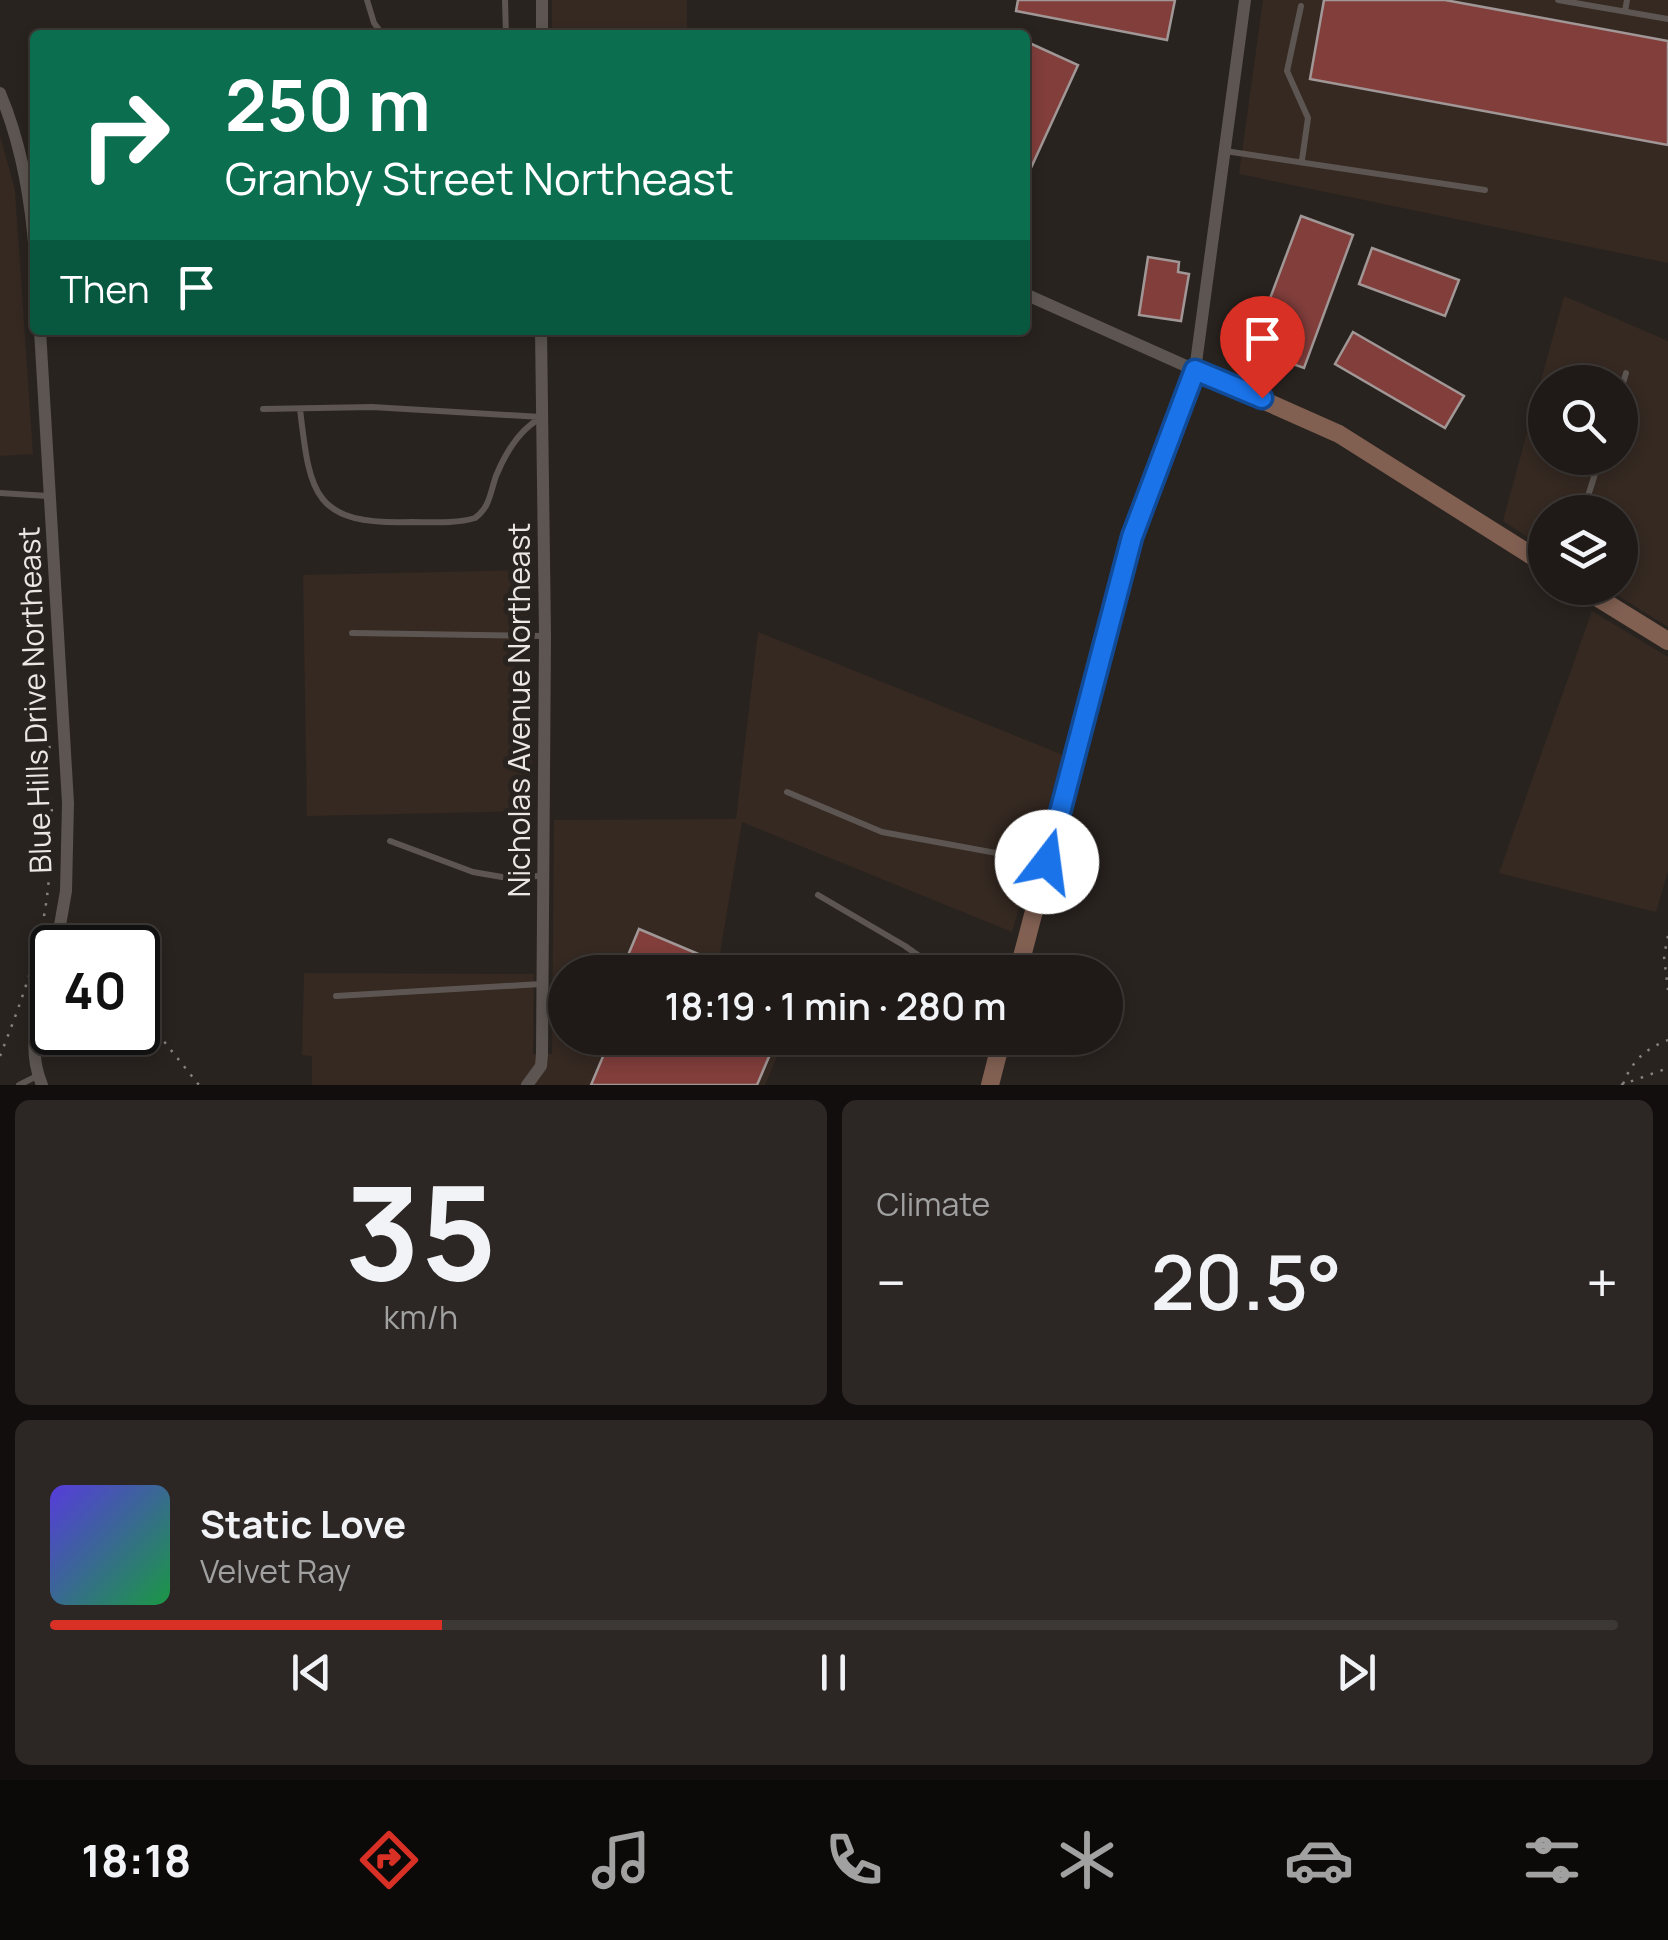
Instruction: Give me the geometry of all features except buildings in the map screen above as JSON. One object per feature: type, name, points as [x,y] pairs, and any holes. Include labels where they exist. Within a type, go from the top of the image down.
[{"type":"street","points":[[542,0],[542,30]]},
{"type":"street","points":[[1022,955],[1132,537],[1195,370],[1244,0]]},
{"type":"street","points":[[0,93],[19,150],[30,207]]},
{"type":"street","points":[[1030,296],[1339,434],[1528,553]]},
{"type":"street","name":"Blue Hills Drive Northeast","points":[[40,335],[68,804],[66,891],[60,925]]},
{"type":"street","name":"Nicholas Avenue Northeast","points":[[527,1085],[541,1066],[545,636],[542,335]]},
{"type":"street","points":[[1610,605],[1668,641]]},
{"type":"street","points":[[37,1055],[40,1080]]},
{"type":"street","points":[[990,1085],[998,1055]]},
{"type":"lane","points":[[368,0],[379,30]]},
{"type":"lane","points":[[506,0],[506,30]]},
{"type":"lane","points":[[1558,0],[1668,19]]},
{"type":"lane","points":[[1625,11],[1627,0]]},
{"type":"lane","points":[[1301,6],[1287,71],[1308,118],[1302,160]]},
{"type":"lane","points":[[1224,150],[1485,190]]},
{"type":"lane","points":[[262,409],[372,407],[542,418]]},
{"type":"lane","points":[[300,409],[310,477],[322,500],[332,510],[350,518],[388,523],[474,518],[488,504],[501,464],[516,441],[525,428],[542,418]]},
{"type":"lane","points":[[0,493],[51,496]]},
{"type":"lane","points":[[352,633],[545,636]]},
{"type":"lane","points":[[787,792],[882,832],[1047,862]]},
{"type":"lane","points":[[390,841],[473,872],[502,877],[544,876]]},
{"type":"lane","points":[[818,895],[918,955]]},
{"type":"lane","points":[[336,996],[542,984]]},
{"type":"lane","points":[[20,1085],[40,1080]]},
{"type":"path","points":[[0,1056],[34,958],[48,892],[52,829],[50,746],[28,547],[52,524]]},
{"type":"path","points":[[1668,936],[1664,956],[1668,990]]},
{"type":"path","points":[[160,1036],[199,1085]]},
{"type":"path","points":[[1622,1084],[1636,1059],[1668,1040]]},
{"type":"path","points":[[1622,1084],[1668,1068]]},
{"type":"shaded area","points":[[552,0],[687,0],[687,30],[552,30]]},
{"type":"shaded area","points":[[1263,0],[1668,0],[1668,263],[1239,174]]},
{"type":"shaded area","points":[[0,136],[15,190],[33,454],[0,456]]},
{"type":"shaded area","points":[[1564,296],[1668,341],[1668,627],[1633,605],[1638,605],[1638,495],[1528,495],[1528,537],[1503,521],[1528,429],[1528,475],[1638,475],[1638,365],[1545,365]]},
{"type":"shaded area","points":[[528,570],[533,811],[307,816],[303,575]]},
{"type":"shaded area","points":[[1592,611],[1668,657],[1668,871],[1656,912],[1499,873]]},
{"type":"shaded area","points":[[758,632],[1063,755],[1012,932],[742,822],[720,953],[725,955],[553,955],[554,820],[736,819]]},
{"type":"shaded area","points":[[304,973],[534,974],[533,1054],[778,1055],[765,1085],[312,1085],[312,1056],[302,1055]]},
{"type":"route","points":[[1047,862],[1132,537],[1195,370],[1262,398]]}]
